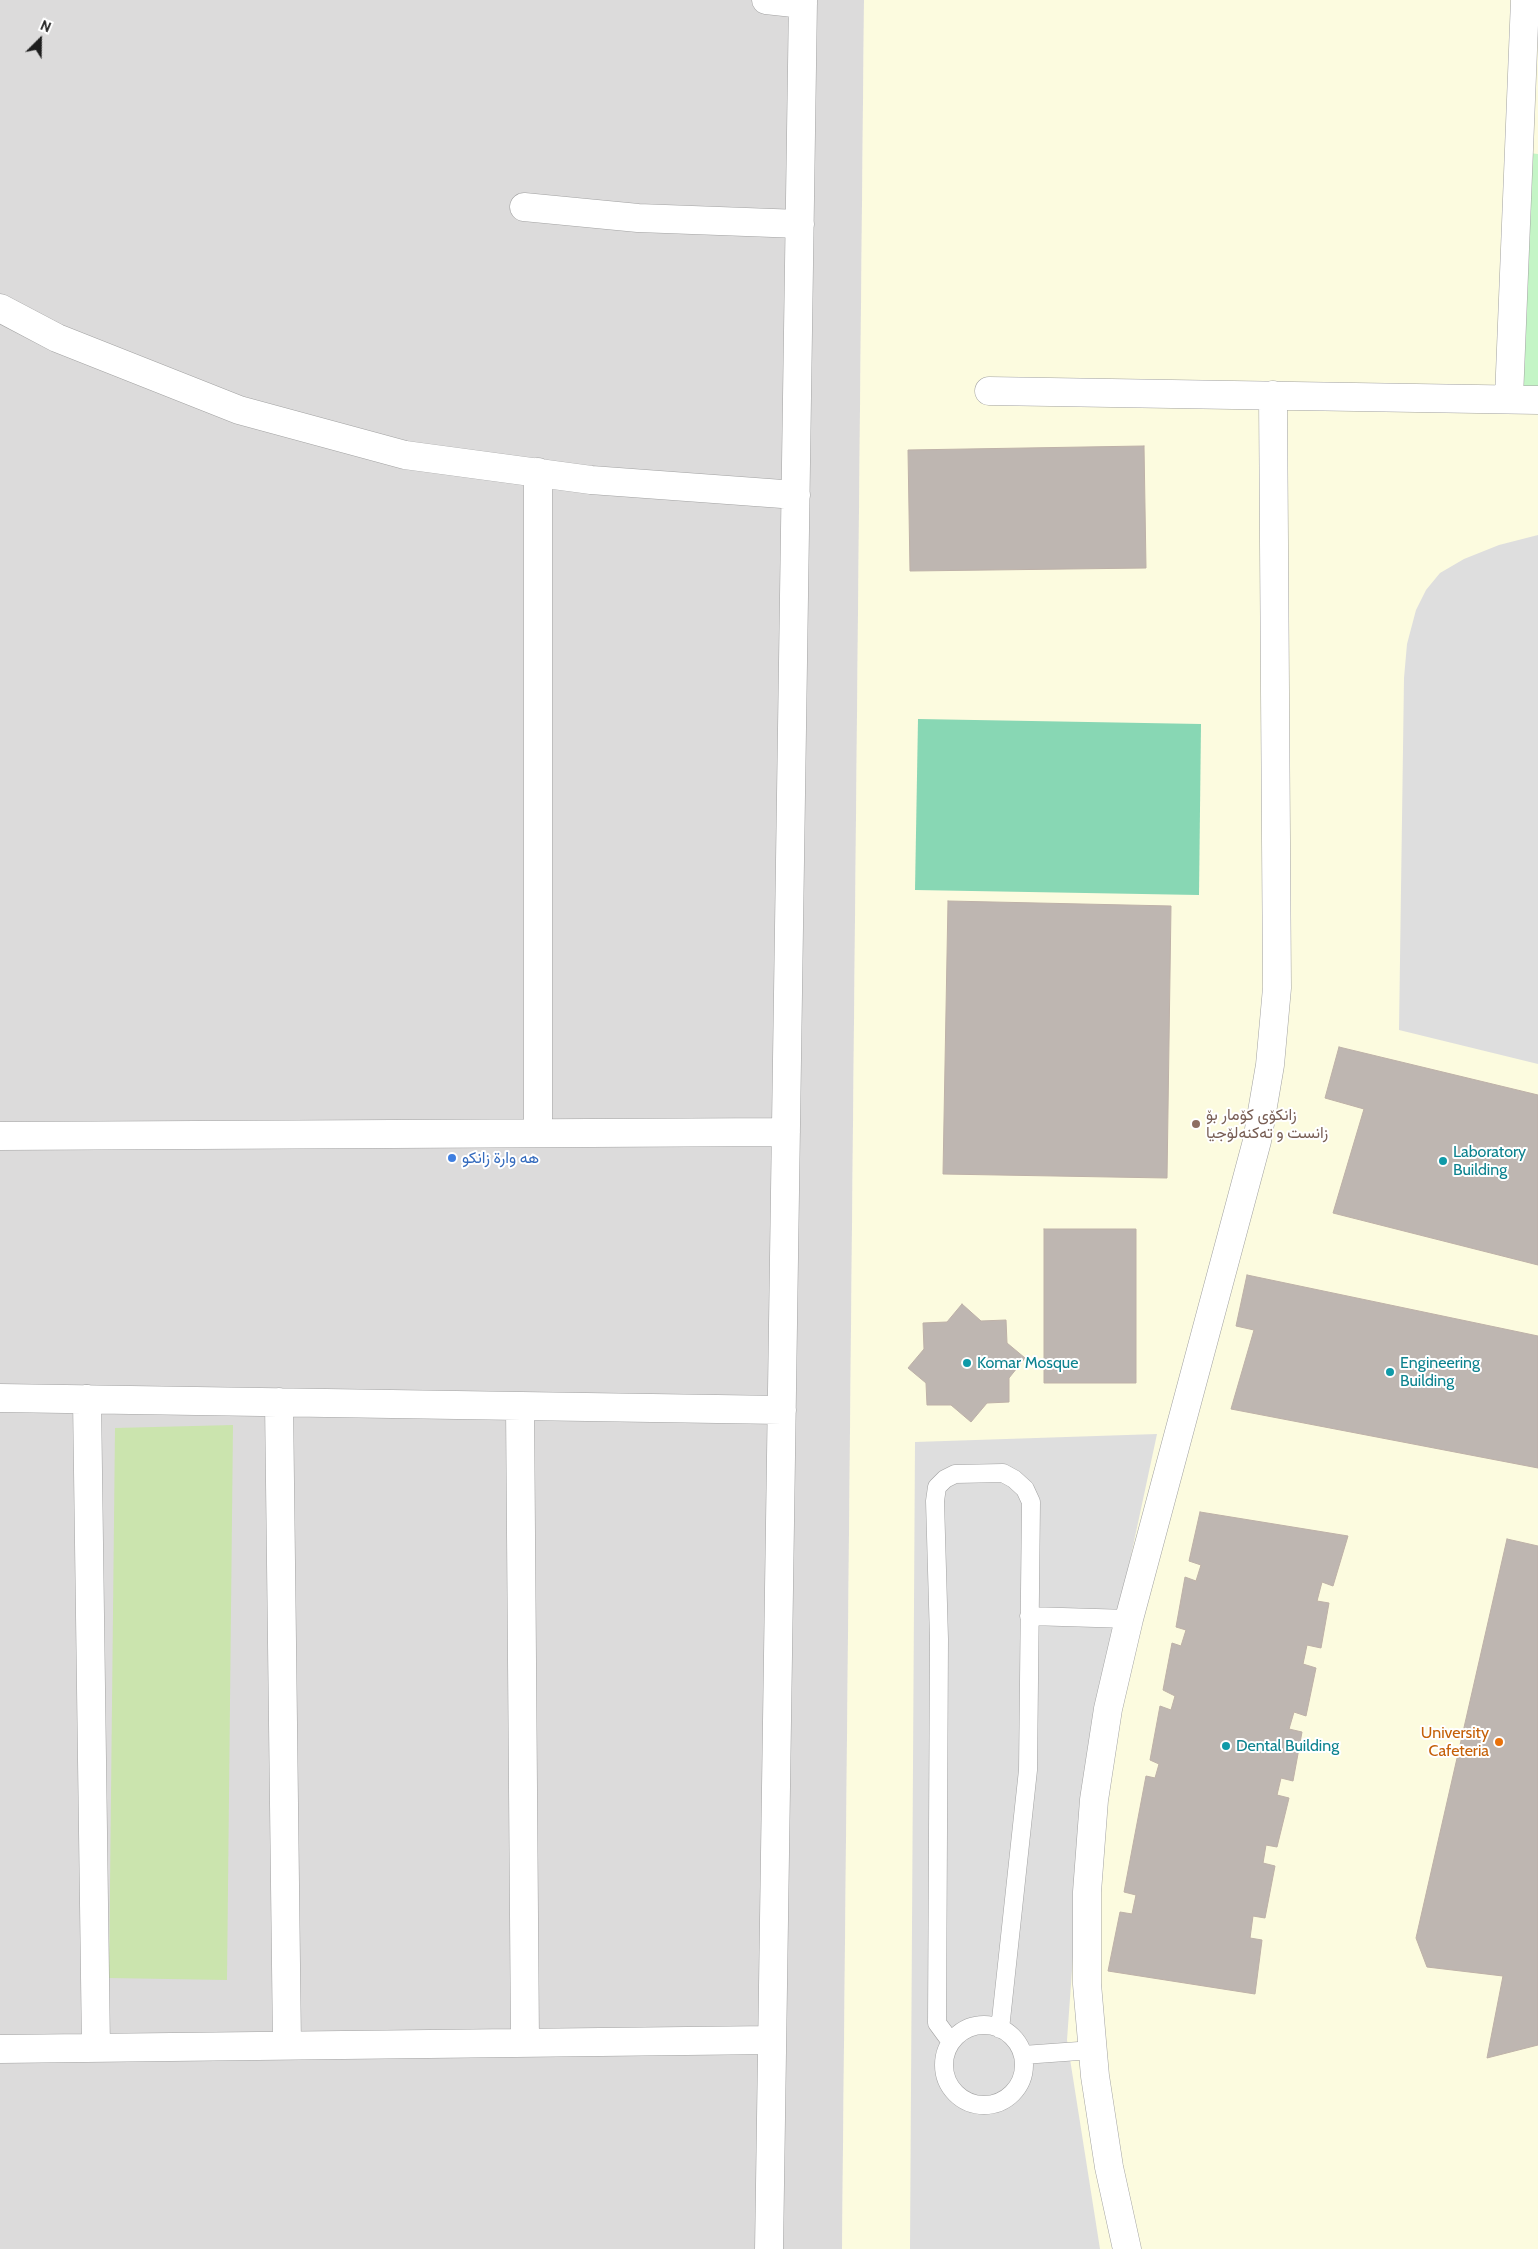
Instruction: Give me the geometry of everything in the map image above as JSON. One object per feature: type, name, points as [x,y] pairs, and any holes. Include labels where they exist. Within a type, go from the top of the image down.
[{"type":"street","points":[[766,0],[803,2],[769,2249]]},
{"type":"street","points":[[1509,398],[1525,0]]},
{"type":"street","points":[[524,206],[638,218],[800,224]]},
{"type":"street","points":[[0,308],[57,338],[239,410],[404,455],[591,480],[796,495]]},
{"type":"street","points":[[989,391],[1509,398],[1538,400]]},
{"type":"street","points":[[1127,2249],[1109,2167],[1095,2076],[1087,1984],[1086,1892],[1094,1800],[1108,1709],[1129,1619],[1255,1150],[1270,1065],[1277,988],[1272,395]]},
{"type":"street","points":[[538,472],[538,1133]]},
{"type":"street","points":[[0,1136],[786,1132]]},
{"type":"street","points":[[0,1398],[782,1410]]},
{"type":"street","points":[[87,1399],[96,2048]]},
{"type":"street","points":[[279,1402],[287,2045]]},
{"type":"street","points":[[520,1406],[525,2043]]},
{"type":"street","points":[[0,2049],[772,2040]]},
{"type":"lane","points":[[951,2042],[937,2023],[939,1639],[935,1501],[937,1487],[945,1479],[955,1474],[1003,1473],[1014,1479],[1025,1489],[1031,1502],[1028,1770],[1000,2029]]},
{"type":"lane","points":[[1029,1616],[1129,1619]]},
{"type":"lane","points":[[982,2025],[1000,2029],[1015,2039],[1023,2055],[1024,2072],[1017,2089],[1003,2101],[986,2106],[968,2102],[954,2092],[945,2076],[944,2058],[951,2042],[965,2030],[982,2025]]},
{"type":"lane","points":[[1023,2055],[1093,2050]]},
{"type":"shaded area","points":[[0,0],[864,0],[842,2249],[0,2249]]},
{"type":"shaded area","name":"زانکۆی کۆمار بۆ زانست و تەکنەلۆجیا","points":[[864,0],[1538,0],[1538,2249],[842,2249]]},
{"type":"shaded area","points":[[1538,535],[1538,1064],[1399,1030],[1404,678],[1407,644],[1416,610],[1426,590],[1440,573],[1464,559],[1499,545]]},
{"type":"shaded area","points":[[1157,1434],[1087,1761],[1067,2040],[1100,2249],[910,2249],[915,1442]]},
{"type":"green space","points":[[1519,152],[1538,154],[1538,400],[1509,398]]},
{"type":"green space","points":[[918,719],[1201,724],[1199,895],[915,890]]},
{"type":"green space","points":[[233,1425],[227,1980],[109,1978],[115,1428]]},
{"type":"building","points":[[1144,446],[1146,568],[910,571],[908,450]]},
{"type":"building","points":[[948,901],[1171,906],[1167,1178],[943,1174]]},
{"type":"building","name":"Laboratory Building","points":[[1339,1047],[1538,1095],[1538,1265],[1333,1213],[1364,1109],[1325,1098]]},
{"type":"building","points":[[1044,1229],[1136,1229],[1136,1383],[1044,1383]]},
{"type":"building","name":"Engineering Building","points":[[1247,1275],[1538,1336],[1538,1468],[1231,1409],[1254,1330],[1236,1326]]},
{"type":"building","name":"Komar Mosque","points":[[962,1304],[981,1321],[1006,1320],[1007,1343],[1025,1358],[1009,1378],[1009,1402],[987,1403],[971,1422],[951,1405],[927,1405],[926,1383],[908,1368],[924,1349],[923,1323],[947,1322]]},
{"type":"building","name":"Dental Building","points":[[1200,1512],[1348,1536],[1333,1586],[1322,1582],[1317,1601],[1329,1603],[1321,1648],[1307,1645],[1303,1664],[1316,1668],[1306,1716],[1294,1712],[1289,1729],[1302,1732],[1293,1781],[1281,1778],[1277,1795],[1289,1798],[1277,1847],[1266,1845],[1263,1863],[1275,1866],[1265,1918],[1253,1916],[1250,1938],[1262,1940],[1255,1994],[1108,1971],[1120,1912],[1132,1914],[1136,1895],[1124,1892],[1146,1776],[1155,1778],[1159,1764],[1150,1760],[1160,1706],[1171,1710],[1175,1696],[1163,1690],[1172,1643],[1181,1646],[1186,1630],[1176,1627],[1185,1577],[1196,1581],[1201,1565],[1189,1561]]},
{"type":"building","name":"University Cafeteria","points":[[1507,1539],[1538,1546],[1538,2045],[1487,2058],[1503,1976],[1427,1967],[1416,1938]]},
{"type":"place","name":"زانکۆی کۆمار بۆ زانست و تەکنەلۆجیا","points":[[1196,1124]]},
{"type":"place","name":"هه وارة زانكو","points":[[452,1158]]},
{"type":"place","name":"Laboratory Building","points":[[1443,1161]]},
{"type":"place","name":"Komar Mosque","points":[[967,1363]]},
{"type":"place","name":"Engineering Building","points":[[1390,1372]]},
{"type":"place","name":"University Cafeteria","points":[[1499,1742]]},
{"type":"place","name":"Dental Building","points":[[1226,1746]]}]
